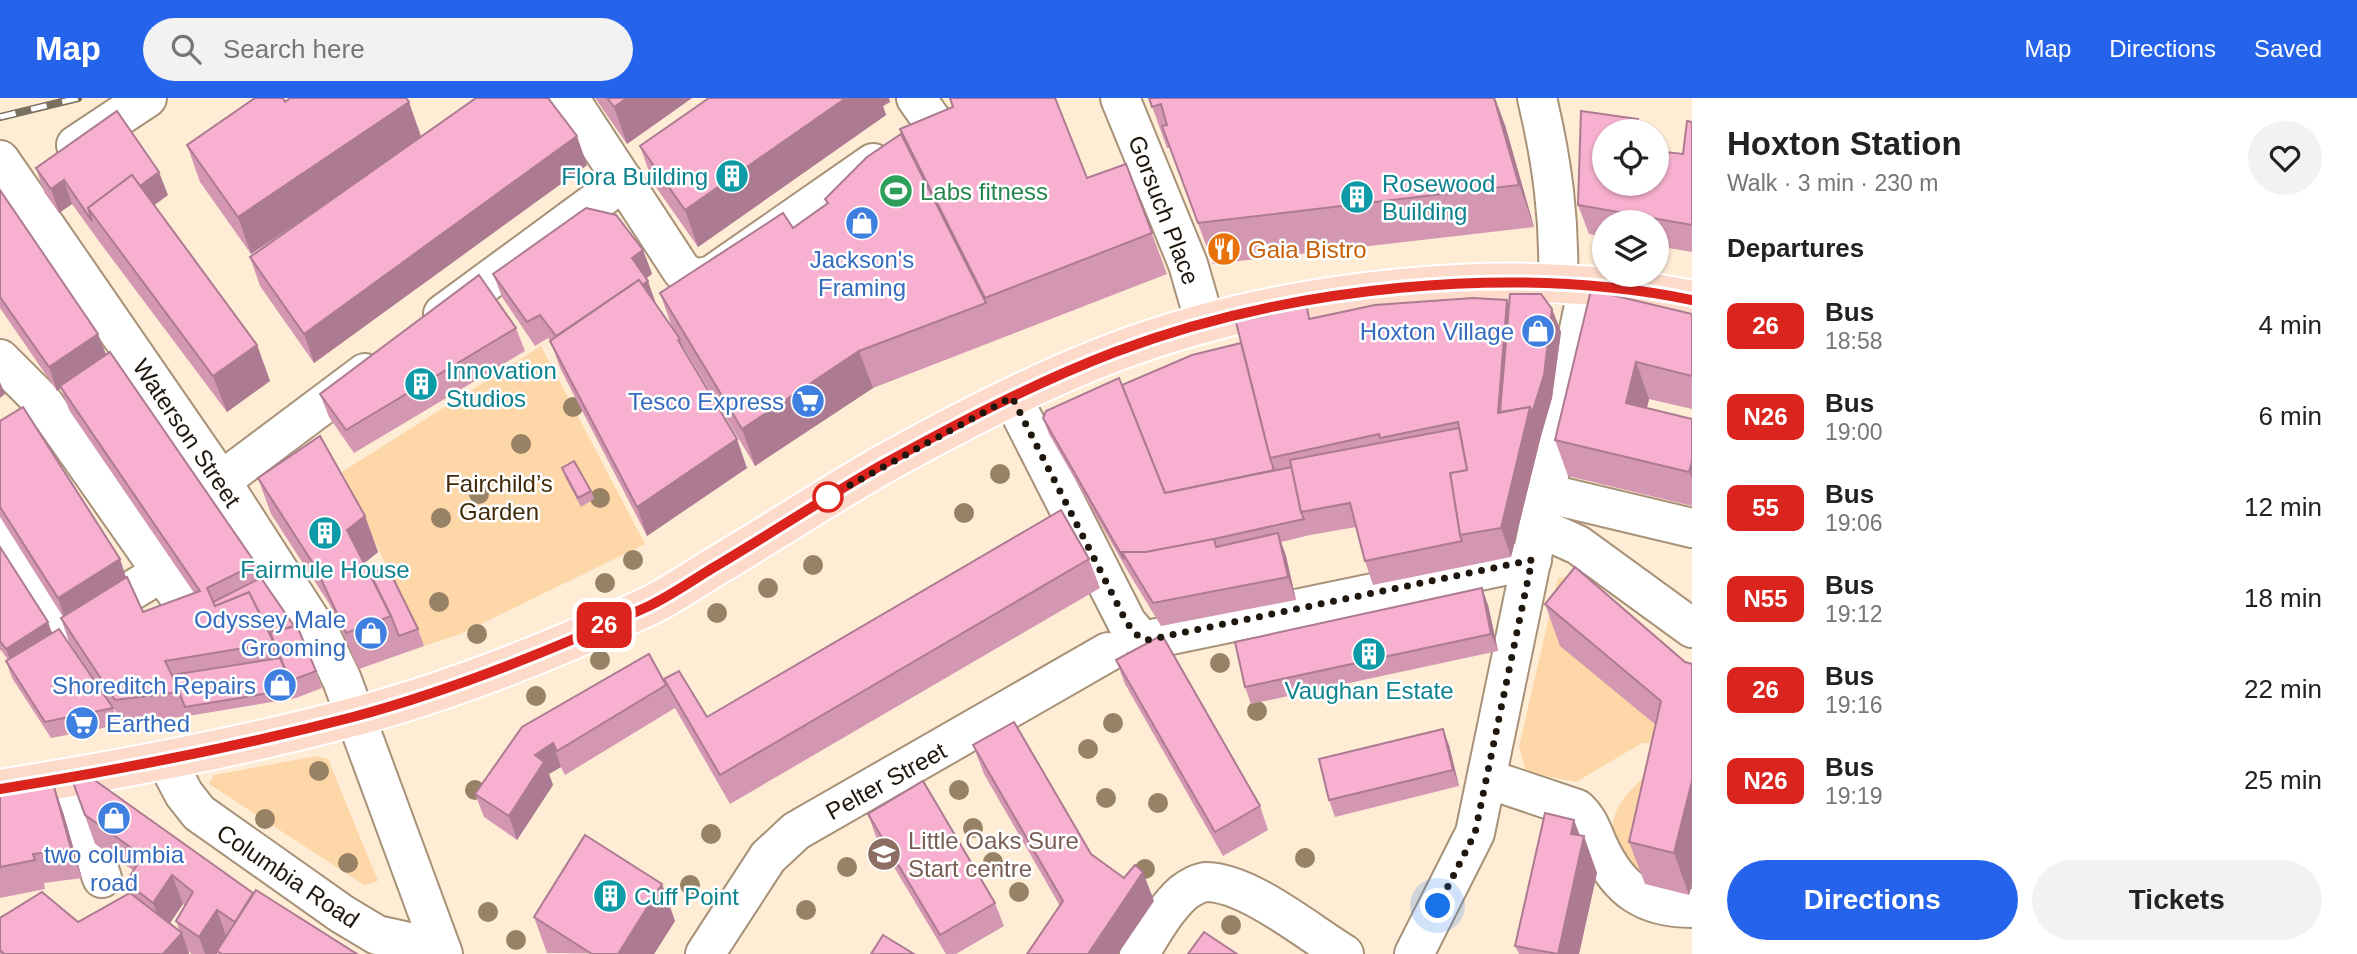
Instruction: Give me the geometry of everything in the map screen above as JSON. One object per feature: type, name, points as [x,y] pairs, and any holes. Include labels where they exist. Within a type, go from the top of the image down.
[{"type":"main road","points":[[0,789],[166,760],[355,716],[507,665],[652,604],[873,471],[1012,397],[1116,352],[1205,323],[1305,303],[1471,281],[1648,291],[1692,300]]},
{"type":"street","points":[[9,171],[147,98]]},
{"type":"street","points":[[569,98],[682,271],[696,279],[712,275],[937,108]]},
{"type":"street","name":"Gorsuch Place","points":[[1120,98],[1188,264],[1205,323]]},
{"type":"street","points":[[1414,954],[1475,833],[1488,779],[1538,527],[1573,285],[1559,224],[1552,161],[1537,98]]},
{"type":"street","name":"Waterson Street","points":[[9,171],[221,481],[321,638],[342,680],[355,716]]},
{"type":"street","points":[[221,481],[624,181]]},
{"type":"street","points":[[0,359],[26,410],[162,572],[186,605]]},
{"type":"street","points":[[1012,397],[1127,623],[1123,644]]},
{"type":"street","points":[[1538,527],[1692,528]]},
{"type":"street","points":[[1538,527],[1578,545],[1692,628]]},
{"type":"street","name":"Pelter Street","points":[[705,954],[768,858],[796,831],[1123,644],[1147,640],[1538,527]]},
{"type":"street","points":[[0,536],[61,634],[162,572]]},
{"type":"street","name":"Columbia Road","points":[[355,716],[442,952]]},
{"type":"street","name":"Columbia Road","points":[[166,760],[184,794],[199,813],[342,914],[377,935],[442,952]]},
{"type":"street","points":[[66,779],[102,878]]},
{"type":"street","points":[[1488,779],[1577,809],[1587,818],[1601,850],[1632,893],[1659,907],[1692,908]]},
{"type":"street","points":[[1139,954],[1172,905],[1184,892],[1204,881],[1226,884],[1250,895],[1344,954]]},
{"type":"green space","name":"Fairchild’s Garden","points":[[541,346],[645,544],[460,634],[424,646],[342,472]]},
{"type":"green space","points":[[1580,575],[1603,593],[1666,732],[1653,743],[1642,743],[1576,782],[1526,772],[1519,747],[1558,578]]},
{"type":"green space","points":[[1676,751],[1646,873],[1626,867],[1614,836],[1613,823],[1617,811],[1633,788]]},
{"type":"green space","points":[[317,756],[328,759],[378,881],[364,885],[209,784],[214,775]]},
{"type":"building","points":[[255,98],[283,98],[285,102],[290,98],[406,98],[409,102],[238,217],[187,145]]},
{"type":"building","points":[[476,98],[548,98],[577,136],[304,334],[250,257]]},
{"type":"building","points":[[607,98],[627,98],[614,107]]},
{"type":"building","points":[[709,98],[846,98],[685,210],[640,146]]},
{"type":"building","points":[[950,98],[1055,98],[1087,178],[1126,164],[1152,233],[985,298],[900,129],[953,107]]},
{"type":"building","name":"Rosewood Building","points":[[1149,98],[1494,98],[1519,185],[1198,223],[1162,126],[1167,125],[1161,104],[1152,107]]},
{"type":"building","points":[[117,111],[159,172],[140,186],[132,175],[88,208],[92,221],[64,180],[51,189],[36,168]]},
{"type":"building","points":[[1581,111],[1638,119],[1592,119],[1592,196],[1669,196],[1669,152],[1683,154],[1687,121],[1692,122],[1692,225],[1669,221],[1669,210],[1606,210],[1578,205]]},
{"type":"building","points":[[901,134],[986,303],[859,351],[742,429],[660,293],[783,213],[793,228],[828,203],[825,199],[867,157]]},
{"type":"building","points":[[132,175],[257,345],[213,376],[88,208]]},
{"type":"building","points":[[0,190],[98,334],[49,367],[0,297]]},
{"type":"building","points":[[586,208],[616,215],[643,250],[632,258],[648,281],[642,285],[639,280],[556,336],[540,315],[527,322],[493,274]]},
{"type":"building","points":[[479,275],[516,328],[346,430],[320,394]]},
{"type":"building","points":[[639,280],[680,339],[678,340],[737,439],[637,507],[550,341]]},
{"type":"building","points":[[1591,290],[1692,314],[1692,376],[1636,362],[1626,403],[1692,419],[1692,461],[1689,472],[1555,440]]},
{"type":"building","points":[[1510,294],[1541,294],[1552,309],[1544,375],[1532,413],[1530,407],[1500,412]]},
{"type":"building","points":[[1473,298],[1507,300],[1498,413],[1530,407],[1501,528],[1460,535],[1450,473],[1467,470],[1458,422],[1380,438],[1379,434],[1270,458],[1236,322],[1307,307],[1309,319],[1375,305]]},
{"type":"building","points":[[1241,343],[1274,470],[1165,493],[1122,385],[1192,355]]},
{"type":"building","points":[[110,352],[256,564],[207,588],[215,606],[249,592],[274,643],[165,661],[180,692],[115,700],[61,618],[127,577],[143,612],[200,591],[60,386]]},
{"type":"building","points":[[1119,378],[1165,493],[1292,467],[1304,519],[1196,543],[1146,552],[1122,552],[1124,559],[1043,418],[1046,411]]},
{"type":"building","points":[[23,407],[120,559],[58,598],[0,507],[0,421]]},
{"type":"building","points":[[1459,428],[1467,470],[1450,473],[1462,541],[1365,561],[1350,503],[1301,512],[1290,460]]},
{"type":"building","name":"Fairmule House","points":[[320,436],[365,516],[347,530],[391,616],[346,633],[316,568],[258,478]]},
{"type":"building","points":[[574,461],[591,491],[578,498],[562,468]]},
{"type":"building","points":[[1061,510],[1089,559],[720,775],[664,679],[679,671],[707,717]]},
{"type":"building","points":[[1278,533],[1288,577],[1153,603],[1122,552],[1146,552],[1214,539],[1216,547]]},
{"type":"building","points":[[0,547],[48,622],[6,649],[0,641]]},
{"type":"building","points":[[387,566],[418,629],[399,636],[370,573]]},
{"type":"building","points":[[1575,567],[1685,662],[1692,664],[1692,781],[1674,853],[1629,842],[1661,701],[1545,604]]},
{"type":"building","points":[[261,578],[294,626],[270,632],[272,638],[249,592],[215,606],[213,602]]},
{"type":"building","name":"Vaughan Estate","points":[[1482,588],[1491,634],[1245,687],[1235,642]]},
{"type":"building","points":[[297,626],[316,671],[290,681],[270,632]]},
{"type":"building","points":[[59,629],[113,708],[45,722],[6,661]]},
{"type":"building","points":[[1162,635],[1260,806],[1215,832],[1116,660]]},
{"type":"building","points":[[649,654],[666,685],[557,751],[553,743],[535,755],[544,762],[509,816],[475,794],[522,727]]},
{"type":"building","points":[[280,658],[293,689],[185,707],[172,675]]},
{"type":"building","points":[[1014,722],[1091,854],[1124,878],[1135,865],[1143,872],[1088,954],[1027,954],[1063,901],[973,745]]},
{"type":"building","points":[[1443,729],[1453,770],[1329,800],[1319,759]]},
{"type":"building","points":[[93,779],[253,893],[235,922],[217,910],[199,937],[176,921],[193,892],[172,875],[153,903],[126,882],[143,856],[85,815],[73,782]]},
{"type":"building","points":[[923,781],[995,903],[940,935],[868,814]]},
{"type":"building","points":[[53,783],[71,849],[33,854],[35,860],[0,867],[0,796]]},
{"type":"building","points":[[1545,813],[1574,820],[1571,834],[1584,836],[1558,954],[1515,946]]},
{"type":"building","points":[[585,835],[662,884],[618,954],[592,954],[534,917]]},
{"type":"building","points":[[256,890],[357,954],[222,954],[217,951]]},
{"type":"building","points":[[42,892],[78,922],[130,893],[182,933],[163,954],[4,954],[0,950],[0,918]]},
{"type":"building","points":[[1204,932],[1237,954],[1188,954]]},
{"type":"building","points":[[883,935],[914,954],[871,954]]},
{"type":"railway","points":[[0,117],[78,98]]},
{"type":"bus line","name":"26","points":[[0,789],[166,760],[355,716],[507,665],[652,604],[883,465],[1012,397],[1116,352],[1205,323],[1305,303],[1471,281],[1648,291],[1692,300]]},
{"type":"place","name":"Flora Building","points":[[732,176]]},
{"type":"place","name":"Labs fitness","points":[[896,191]]},
{"type":"place","name":"Rosewood Building","points":[[1357,197]]},
{"type":"place","name":"Jackson's Framing","points":[[862,223]]},
{"type":"place","name":"Gaia Bistro","points":[[1224,249]]},
{"type":"place","name":"Hoxton Village","points":[[1538,331]]},
{"type":"place","name":"Innovation Studios","points":[[421,384]]},
{"type":"place","name":"Tesco Express","points":[[808,401]]},
{"type":"place","name":"Fairmule House","points":[[325,533]]},
{"type":"place","name":"Odyssey Male Grooming","points":[[371,633]]},
{"type":"place","name":"Vaughan Estate","points":[[1369,654]]},
{"type":"place","name":"Shoreditch Repairs","points":[[280,685]]},
{"type":"place","name":"Earthed","points":[[82,723]]},
{"type":"place","name":"two columbia road","points":[[114,818]]},
{"type":"place","name":"Little Oaks Sure Start centre","points":[[884,854]]},
{"type":"place","name":"Cuff Point","points":[[610,896]]},
{"type":"route","points":[[828,497],[1012,397],[1127,623],[1139,637],[1147,640],[1532,560],[1475,833],[1438,906]]}]
